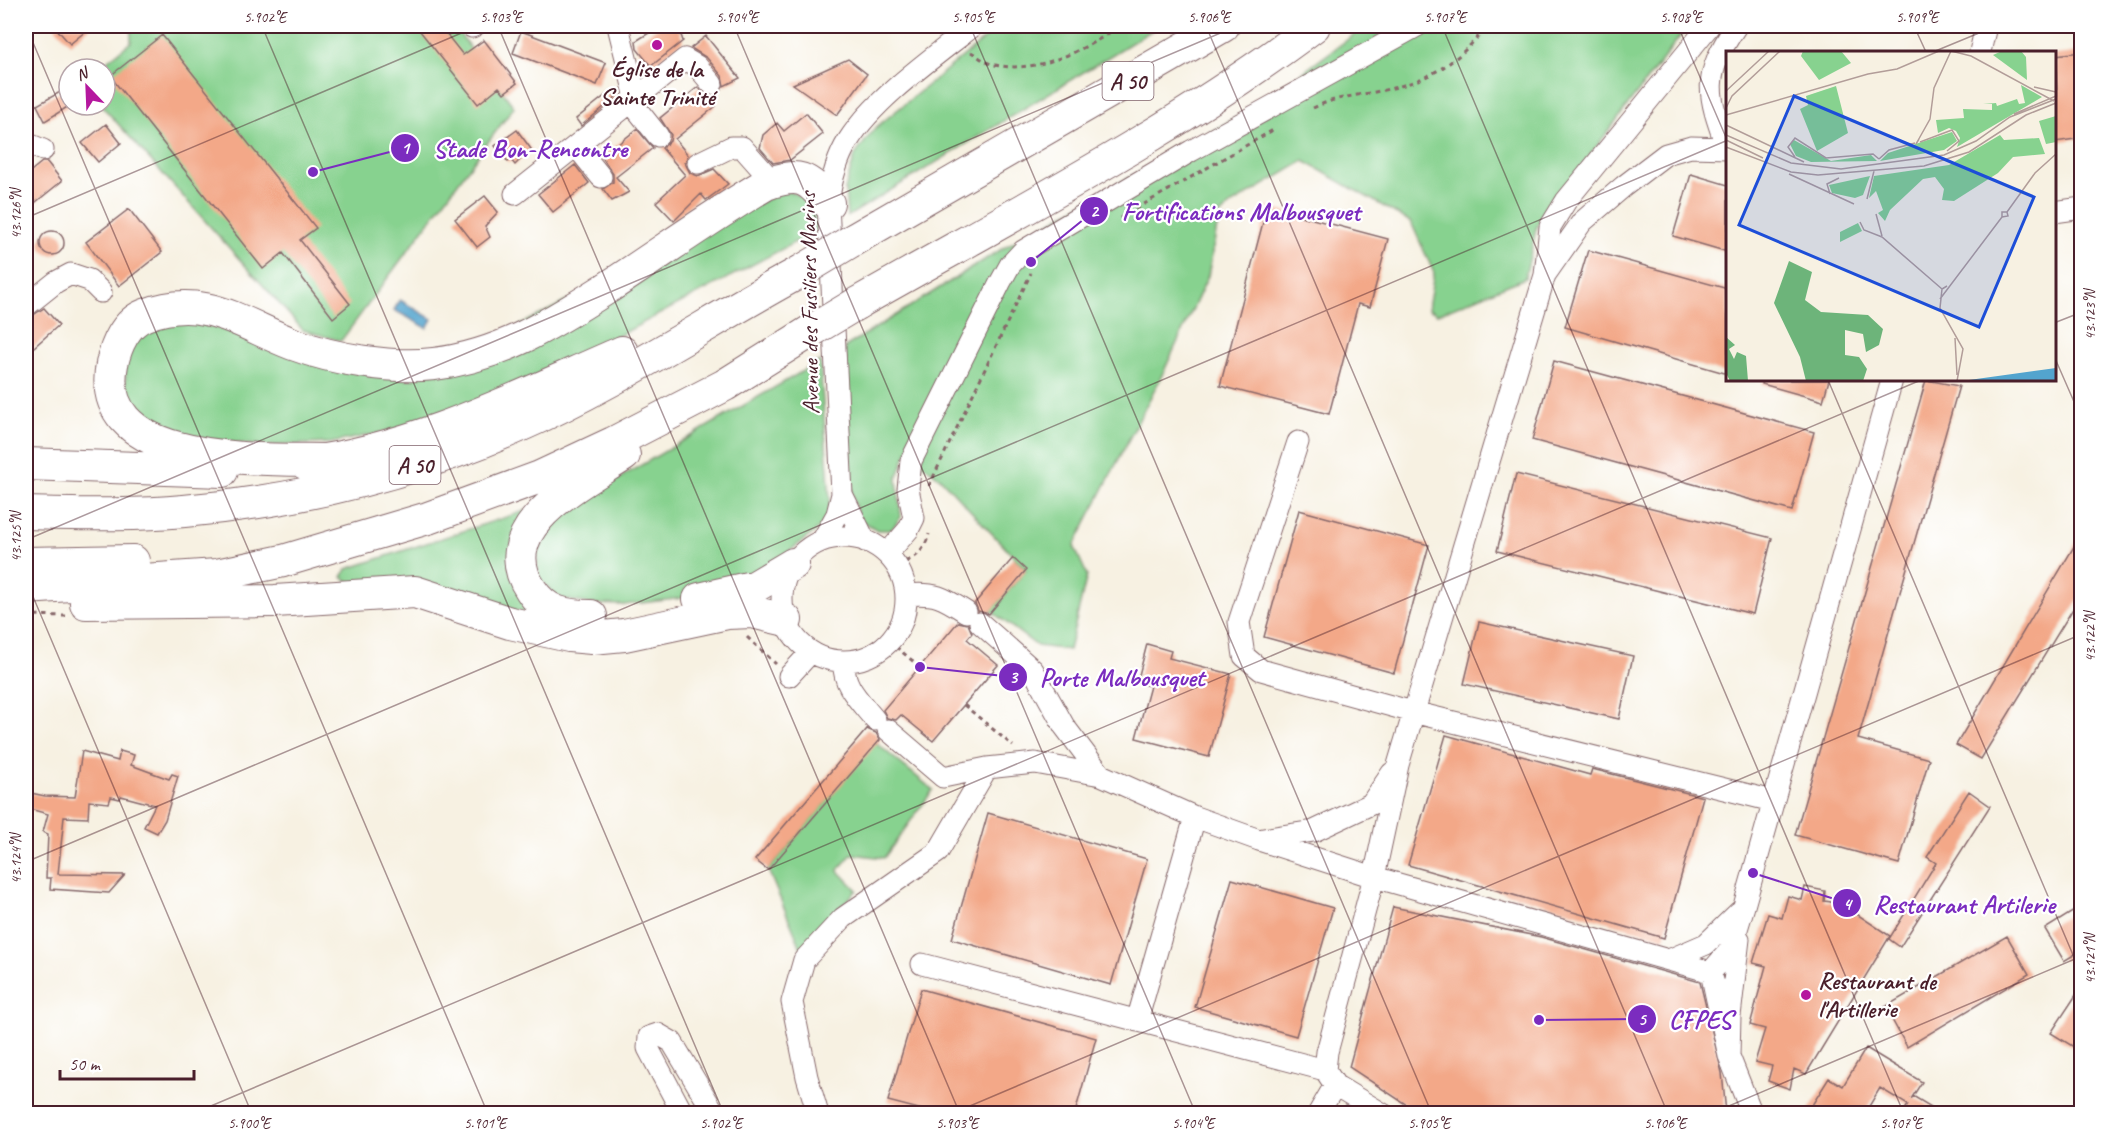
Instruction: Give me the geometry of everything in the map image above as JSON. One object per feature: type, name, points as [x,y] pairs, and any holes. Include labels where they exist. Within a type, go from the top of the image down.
[{"type":"highway","points":[[1033,137],[1184,26]]},
{"type":"highway","name":"A 50","points":[[26,513],[132,514],[184,512],[237,505],[382,476],[448,454],[528,422],[579,397],[800,272],[1223,26]]},
{"type":"highway","name":"A 50","points":[[26,563],[220,558],[362,537],[428,518],[540,477],[613,443],[725,385],[856,304],[1184,114],[1269,59],[1314,26]]},
{"type":"highway","points":[[325,460],[233,458],[151,440],[126,423],[114,402],[109,380],[115,352],[124,333],[141,316],[170,306],[200,307],[242,320],[292,344],[327,355],[375,363],[433,364],[497,350],[540,331],[766,184],[797,178],[813,183],[828,203]]},
{"type":"highway","points":[[26,464],[238,471],[325,460],[364,452],[460,422],[767,290]]},
{"type":"highway","points":[[725,385],[558,499],[537,518],[526,533],[520,553],[521,568],[537,598],[551,611],[569,616],[594,616],[756,586],[793,564]]},
{"type":"highway","points":[[26,588],[217,575],[283,561],[362,537]]},
{"type":"highway","points":[[26,601],[129,604],[275,601],[415,592],[510,623],[569,636],[592,638],[624,635],[727,613],[752,612],[786,620]]},
{"type":"street","points":[[618,26],[634,100],[658,136]]},
{"type":"street","points":[[887,554],[908,530],[914,518],[908,489],[911,461],[1005,274],[1023,250],[1191,151],[1417,26]]},
{"type":"street","points":[[1318,1113],[1330,1078],[1398,765],[1545,275],[1550,227],[1566,201],[1709,26]]},
{"type":"street","points":[[1726,145],[1711,105],[1710,77],[1719,51],[1736,26]]},
{"type":"street","points":[[1980,51],[1986,26]]},
{"type":"street","name":"Avenue des Fusiliers Marins","points":[[822,541],[837,514],[842,494],[828,203],[832,177],[848,141],[909,76],[965,32]]},
{"type":"street","points":[[515,194],[685,59],[697,66],[712,84]]},
{"type":"street","points":[[576,146],[601,177]]},
{"type":"street","points":[[698,163],[731,147],[742,147],[765,173],[766,184]]},
{"type":"street","points":[[1545,275],[1582,222],[1666,154],[1691,147],[1726,148]]},
{"type":"street","points":[[2056,212],[2082,208]]},
{"type":"street","points":[[26,306],[56,282],[71,274],[89,280],[101,292]]},
{"type":"street","points":[[1711,972],[1731,949],[1892,381]]},
{"type":"street","points":[[1298,442],[1239,622],[1244,656],[1260,670],[1413,712],[1773,801]]},
{"type":"street","name":"Avenue des Fusiliers Marins","points":[[842,494],[866,541]]},
{"type":"street","points":[[844,537],[866,541],[887,554],[903,579],[906,595],[905,612],[899,627],[889,641],[876,652],[861,659],[844,661],[811,652],[801,643],[786,620],[782,592],[793,564],[806,550],[822,541],[844,537]]},
{"type":"street","points":[[906,595],[935,595],[973,618],[1033,670],[1064,726],[1101,775]]},
{"type":"street","points":[[789,676],[811,652]]},
{"type":"street","points":[[844,661],[843,673],[847,685],[881,725],[943,777],[987,768],[1035,763],[1101,775],[1195,818],[1259,840],[1374,877],[1711,972]]},
{"type":"street","points":[[1259,840],[1314,831],[1371,804],[1398,765]]},
{"type":"street","points":[[818,1113],[807,1077],[792,1002],[804,960],[843,918],[938,852],[987,768]]},
{"type":"street","points":[[1137,1021],[1195,818]]},
{"type":"street","points":[[1669,960],[1706,944],[1726,927],[1744,906]]},
{"type":"street","points":[[1729,1056],[1730,1016],[1744,906]]},
{"type":"street","points":[[922,964],[1137,1021],[1330,1078],[1383,1113]]},
{"type":"street","points":[[1711,972],[1729,1056],[1752,1113]]},
{"type":"street","points":[[683,1113],[648,1048],[649,1037],[658,1034],[672,1042],[715,1113]]},
{"type":"path","points":[[965,32],[968,51],[993,65],[1035,67],[1092,44],[1121,26]]},
{"type":"path","points":[[1305,111],[1329,100],[1421,80],[1448,66],[1470,47],[1487,26]]},
{"type":"path","points":[[1114,222],[1275,129]]},
{"type":"path","points":[[927,492],[1025,285],[1037,266]]},
{"type":"path","points":[[26,615],[73,616]]},
{"type":"path","points":[[745,635],[789,676]]},
{"type":"path","points":[[889,641],[920,667]]},
{"type":"path","points":[[964,705],[1013,746]]},
{"type":"green space","points":[[131,26],[454,26],[514,107],[341,341],[303,330],[112,117],[117,117],[117,57],[112,57],[131,42]]},
{"type":"green space","points":[[1000,26],[1159,26],[847,217],[845,189],[855,155],[874,129]]},
{"type":"green space","points":[[1366,26],[1688,26],[1537,225],[1525,278],[1438,314],[1428,309],[1434,273],[1411,222],[1304,161],[1232,204],[1219,216],[1208,276],[1164,371],[1074,546],[1087,575],[1069,650],[1037,646],[991,611],[1026,570],[940,478],[907,452],[897,479],[901,517],[891,530],[877,530],[859,519],[852,496],[845,347],[1005,247],[1257,106]]},
{"type":"green space","points":[[784,190],[809,203],[820,229],[539,378],[428,423],[331,443],[264,446],[175,437],[134,410],[126,395],[125,354],[136,335],[170,317],[422,375]]},
{"type":"green space","points":[[820,361],[830,500],[827,522],[747,584],[683,598],[624,605],[590,604],[557,598],[538,577],[537,553],[553,524],[626,474]]},
{"type":"green space","points":[[534,508],[527,613],[356,586],[342,577],[347,569]]},
{"type":"green space","points":[[876,743],[933,790],[884,858],[852,854],[838,870],[857,890],[801,948],[768,870]]},
{"type":"water","points":[[400,300],[432,319],[427,328],[394,310]]},
{"type":"building","points":[[54,26],[92,26],[70,44]]},
{"type":"building","points":[[416,26],[440,26],[463,55],[484,40],[517,83],[504,93],[499,87],[478,104]]},
{"type":"building","name":"Église de la Sainte Trinité","points":[[660,26],[678,26],[683,41],[651,66],[637,49],[636,41]]},
{"type":"building","points":[[521,31],[606,63],[597,85],[513,53]]},
{"type":"building","points":[[162,35],[316,228],[300,240],[350,304],[333,318],[283,253],[263,269],[117,85],[117,70]]},
{"type":"building","points":[[706,36],[740,78],[724,86],[722,76],[707,58],[691,48]]},
{"type":"building","points":[[2082,52],[2082,138],[2056,142],[2056,55]]},
{"type":"building","points":[[848,59],[867,74],[837,115],[793,84]]},
{"type":"building","points":[[698,87],[716,106],[675,139],[688,155],[685,163],[690,173],[698,176],[714,169],[728,184],[706,200],[701,194],[674,221],[656,202],[685,175],[662,148],[670,141],[671,135],[660,118]]},
{"type":"building","points":[[611,91],[616,97],[581,126],[576,119]]},
{"type":"building","points":[[57,94],[57,114],[45,121],[37,105]]},
{"type":"building","points":[[806,113],[823,134],[790,160],[773,163],[760,148],[763,135],[777,123],[784,131]]},
{"type":"building","points":[[106,124],[121,143],[98,162],[82,143]]},
{"type":"building","points":[[637,129],[653,148],[616,177],[629,192],[612,201],[603,189],[613,182],[613,174],[602,157]]},
{"type":"building","points":[[517,130],[531,149],[515,165],[511,160],[508,162],[495,146]]},
{"type":"building","points":[[42,162],[47,162],[62,181],[26,210],[26,175]]},
{"type":"building","points":[[575,165],[589,183],[553,212],[538,194]]},
{"type":"building","points":[[1691,174],[1726,184],[1726,251],[1673,236]]},
{"type":"building","points":[[485,196],[498,212],[485,226],[490,237],[477,247],[455,219]]},
{"type":"building","points":[[1267,207],[1388,239],[1370,307],[1358,304],[1329,414],[1220,386]]},
{"type":"building","points":[[129,209],[162,252],[119,286],[86,242]]},
{"type":"building","points":[[52,231],[61,234],[64,243],[61,252],[52,255],[43,252],[40,243],[43,234]]},
{"type":"building","points":[[1588,250],[1726,288],[1726,373],[1565,327]]},
{"type":"building","points":[[44,308],[59,325],[26,354],[26,320]]},
{"type":"building","points":[[1554,361],[1814,432],[1792,511],[1532,440]]},
{"type":"building","points":[[1763,381],[1829,381],[1823,401],[1762,384]]},
{"type":"building","points":[[1926,381],[1959,386],[1858,739],[1929,759],[1899,864],[1795,835]]},
{"type":"building","points":[[1516,474],[1772,538],[1753,614],[1497,551]]},
{"type":"building","points":[[1299,510],[1429,545],[1394,673],[1264,637]]},
{"type":"building","points":[[2082,533],[2082,594],[1981,759],[1956,745]]},
{"type":"building","points":[[1013,558],[1026,570],[989,614],[978,611],[975,603]]},
{"type":"building","points":[[958,622],[968,624],[972,633],[967,639],[998,665],[933,741],[901,715],[896,720],[887,718],[883,710]]},
{"type":"building","points":[[1479,622],[1633,656],[1619,719],[1464,684]]},
{"type":"building","points":[[1147,644],[1171,651],[1169,658],[1231,674],[1209,757],[1136,738],[1150,686],[1137,683]]},
{"type":"building","points":[[867,729],[876,733],[880,740],[768,870],[755,860]]},
{"type":"building","points":[[1446,735],[1590,775],[1592,769],[1703,797],[1664,938],[1408,865]]},
{"type":"building","points":[[82,751],[118,761],[120,751],[134,755],[131,765],[169,779],[172,774],[178,776],[165,820],[157,833],[144,827],[155,805],[121,796],[120,799],[111,797],[109,803],[89,801],[88,818],[64,817],[58,874],[125,875],[109,893],[50,889],[51,878],[46,878],[48,834],[43,832],[48,814],[26,808],[26,792],[45,796],[75,797]]},
{"type":"building","points":[[1969,791],[1990,806],[1900,947],[1889,939],[1936,863],[1927,857]]},
{"type":"building","points":[[988,813],[1147,859],[1111,985],[952,939]]},
{"type":"building","points":[[1232,879],[1333,908],[1296,1036],[1195,1007]]},
{"type":"building","name":"Restaurant de l'Artillerie","points":[[1805,887],[1825,891],[1824,901],[1840,903],[1890,936],[1806,1074],[1794,1069],[1790,1089],[1768,1081],[1772,1066],[1755,1062],[1765,1029],[1750,1025],[1766,966],[1753,963],[1768,914],[1782,918],[1788,896],[1802,900]]},
{"type":"building","points":[[2082,906],[2082,950],[2064,961],[2045,929]]},
{"type":"building","points":[[1393,907],[1541,937],[1700,982],[1722,1073],[1726,1113],[1419,1113],[1349,1067]]},
{"type":"building","points":[[2007,936],[2029,974],[1907,1047],[1885,1007]]},
{"type":"building","points":[[2082,986],[2082,1052],[2051,1033]]},
{"type":"building","points":[[921,989],[1096,1038],[1075,1113],[934,1113],[888,1101]]},
{"type":"building","points":[[1866,1048],[1922,1082],[1911,1099],[1913,1096],[1941,1113],[1903,1113],[1908,1105],[1880,1088],[1865,1113],[1807,1113],[1829,1078],[1843,1086]]},
{"type":"place","name":"Église de la Sainte Trinité","points":[[657,45]]},
{"type":"place","name":"Stade Bon-Rencontre","points":[[313,172]]},
{"type":"place","name":"Fortifications Malbousquet","points":[[1031,262]]},
{"type":"place","name":"Porte Malbousquet","points":[[920,667]]},
{"type":"place","name":"Restaurant Artilerie","points":[[1753,873]]},
{"type":"place","name":"Restaurant de l'Artillerie","points":[[1806,995]]},
{"type":"place","name":"CFPES","points":[[1539,1020]]}]
